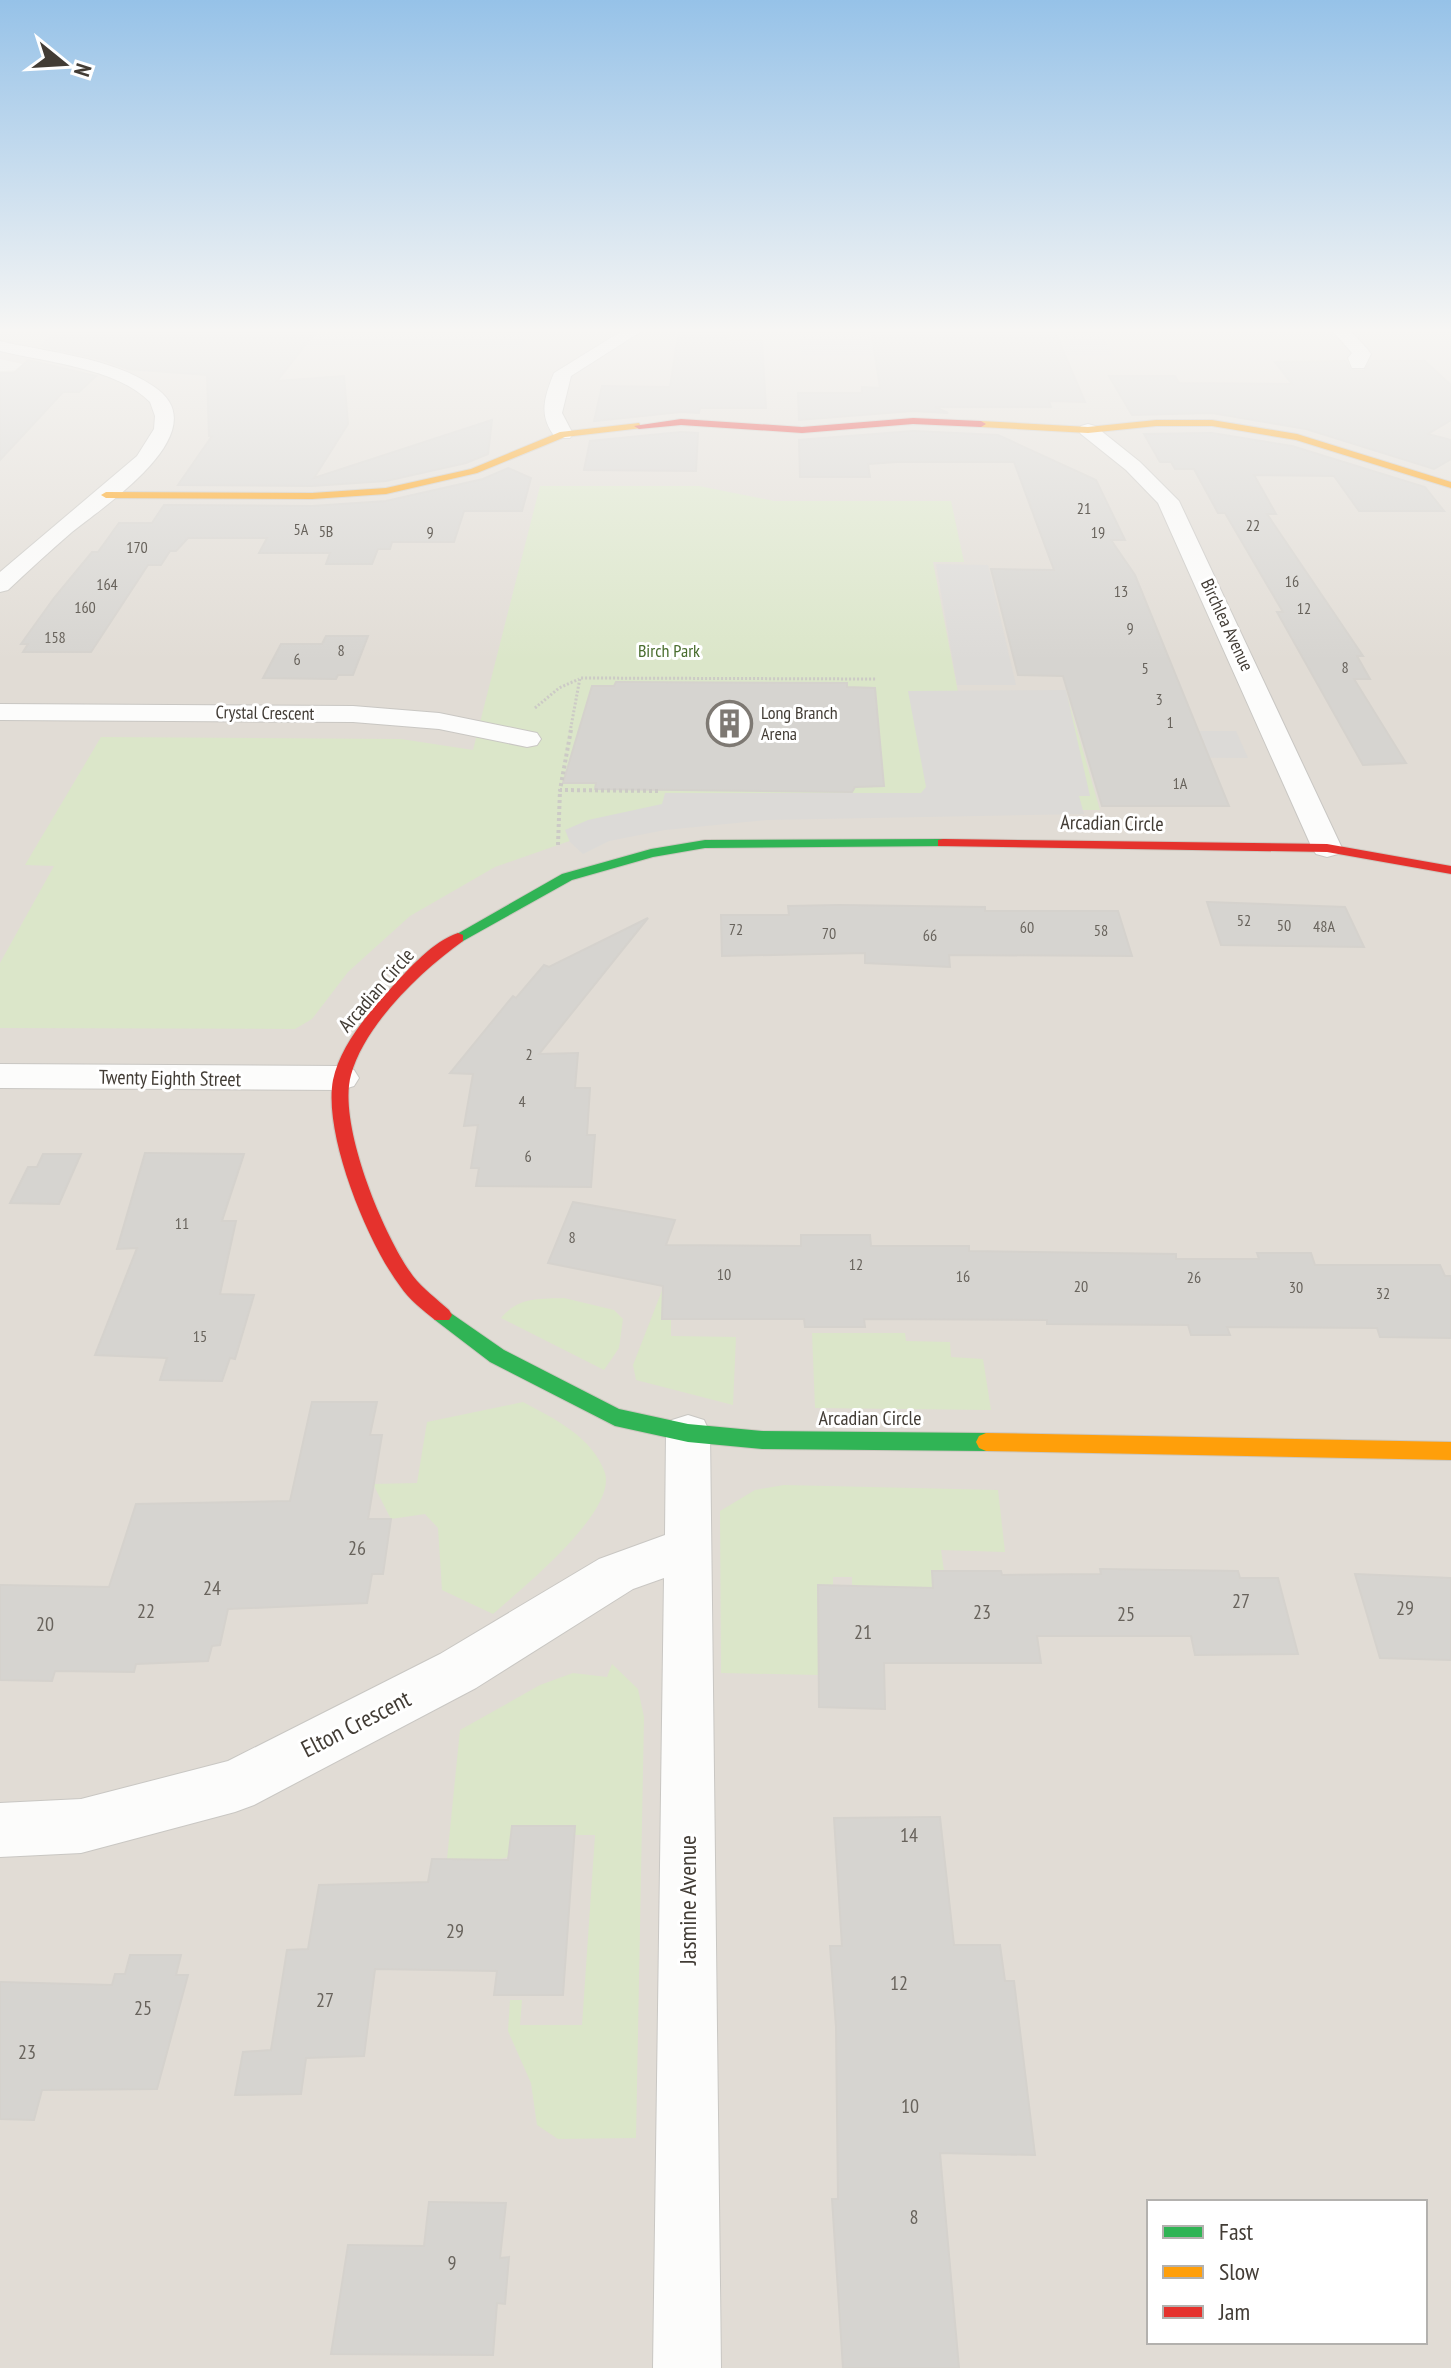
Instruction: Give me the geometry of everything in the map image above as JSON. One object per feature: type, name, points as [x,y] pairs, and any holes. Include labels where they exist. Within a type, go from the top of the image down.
[{"type":"street","points":[[0,585],[106,495],[154,448],[158,440]]},
{"type":"street","points":[[106,495],[312,496],[386,491],[464,474],[549,440]]},
{"type":"street","name":"Birchlea Avenue","points":[[1100,440],[1133,466],[1168,501],[1327,848]]},
{"type":"street","points":[[1305,440],[1451,485]]},
{"type":"street","name":"Crystal Crescent","points":[[0,712],[367,715],[439,721],[516,737]]},
{"type":"street","name":"Arcadian Circle","points":[[1451,870],[1327,848],[940,843],[705,844],[651,853],[567,877],[447,945],[409,979],[357,1042],[341,1078],[340,1117],[365,1201],[404,1279],[455,1327],[527,1374],[615,1417],[688,1433],[762,1440],[927,1440],[1451,1451]]},
{"type":"street","name":"Twenty Eighth Street","points":[[0,1076],[341,1078]]},
{"type":"street","name":"Jasmine Avenue","points":[[687,2368],[688,1433]]},
{"type":"street","name":"Elton Crescent","points":[[0,1830],[81,1826],[235,1786],[458,1671],[616,1574],[687,1548]]},
{"type":"path","points":[[567,877],[556,839],[560,790],[580,678]]},
{"type":"path","points":[[516,737],[559,688],[580,678],[877,679]]},
{"type":"path","points":[[560,790],[659,791]]},
{"type":"shaded area","points":[[0,440],[1451,440],[1451,2368],[0,2368]]},
{"type":"shaded area","points":[[936,564],[988,565],[1016,685],[957,685]]},
{"type":"shaded area","points":[[1066,690],[1090,796],[1079,796],[1084,814],[766,820],[665,830],[609,841],[583,854],[570,842],[565,830],[588,820],[662,804],[665,793],[921,793],[926,787],[908,691]]},
{"type":"shaded area","points":[[1083,731],[1236,731],[1248,758],[1091,757]]},
{"type":"green space","name":"Birch Park","points":[[540,486],[699,486],[774,501],[951,501],[964,562],[933,562],[958,692],[1066,692],[1100,810],[779,809],[598,831],[495,867],[410,916],[348,972],[312,1019],[295,1029],[0,1028],[0,963],[54,866],[25,865],[101,737],[401,739],[473,750]]},
{"type":"green space","points":[[663,1288],[662,1318],[671,1319],[671,1336],[736,1337],[733,1405],[636,1380],[633,1365]]},
{"type":"green space","points":[[564,1298],[614,1310],[623,1319],[619,1348],[604,1370],[501,1318],[522,1303]]},
{"type":"green space","points":[[812,1333],[905,1333],[906,1341],[950,1342],[951,1357],[983,1359],[991,1410],[815,1408]]},
{"type":"green space","points":[[523,1402],[582,1439],[605,1473],[605,1489],[596,1508],[564,1549],[493,1614],[442,1590],[438,1528],[425,1514],[391,1519],[373,1484],[417,1483],[427,1422]]},
{"type":"green space","points":[[784,1485],[998,1490],[1005,1552],[941,1550],[944,1571],[932,1571],[934,1596],[852,1586],[852,1577],[833,1577],[833,1585],[818,1585],[819,1675],[721,1673],[720,1511],[755,1490]]},
{"type":"green space","points":[[612,1664],[638,1689],[644,1717],[636,2138],[558,2139],[537,2125],[531,2083],[508,2031],[510,2000],[522,2000],[520,2025],[582,2025],[595,1835],[575,1835],[575,1826],[512,1826],[508,1857],[496,1860],[447,1859],[460,1730],[540,1685],[573,1673],[607,1677]]},
{"type":"building","points":[[0,440],[19,440],[0,460]]},
{"type":"building","points":[[210,440],[338,440],[314,478],[432,440],[490,440],[488,454],[466,463],[386,481],[312,486],[178,485]]},
{"type":"building","points":[[698,440],[696,471],[584,470],[590,441]]},
{"type":"building","points":[[799,440],[1008,440],[1096,480],[1125,540],[1111,540],[1135,575],[1229,806],[1102,806],[1063,676],[1018,675],[991,569],[1054,570],[1014,462],[868,464],[870,477],[800,477]]},
{"type":"building","points":[[1147,440],[1252,440],[1292,446],[1425,487],[1444,511],[1359,511],[1334,476],[1254,475],[1276,514],[1267,514],[1363,656],[1357,656],[1370,679],[1354,679],[1406,763],[1363,765],[1277,612],[1283,612],[1225,513],[1218,513],[1194,469],[1175,469],[1171,462],[1160,462]]},
{"type":"building","points":[[1340,440],[1451,440],[1451,459],[1434,469]]},
{"type":"building","points":[[508,468],[531,478],[522,511],[464,511],[454,542],[392,542],[390,549],[378,549],[372,564],[326,564],[330,553],[259,553],[267,538],[188,538],[176,551],[170,551],[161,565],[148,565],[91,652],[23,652],[28,644],[21,644],[54,598],[92,552],[98,552],[119,523],[152,523],[164,505],[312,506],[386,501],[483,479]]},
{"type":"building","points":[[326,636],[368,636],[353,675],[338,675],[336,679],[263,678],[281,644],[322,644]]},
{"type":"building","name":"Long Branch Arena","points":[[616,682],[847,683],[847,687],[875,688],[884,786],[855,787],[852,792],[595,789],[596,783],[563,783],[592,686],[614,686]]},
{"type":"building","points":[[1207,902],[1345,907],[1364,947],[1221,945]]},
{"type":"building","points":[[788,906],[985,907],[985,911],[1118,911],[1132,956],[949,955],[950,967],[865,963],[865,953],[722,956],[721,915],[789,915]]},
{"type":"building","points":[[648,918],[539,1054],[578,1053],[575,1088],[590,1088],[587,1135],[595,1135],[591,1187],[476,1186],[479,1168],[471,1168],[478,1125],[464,1126],[473,1074],[450,1073],[513,996],[516,998],[544,965],[549,967]]},
{"type":"building","points":[[145,1153],[244,1154],[222,1221],[236,1221],[220,1294],[254,1295],[235,1359],[230,1358],[222,1381],[160,1380],[167,1358],[95,1355],[137,1248],[117,1249]]},
{"type":"building","points":[[43,1154],[81,1154],[59,1204],[10,1203],[28,1167],[37,1167]]},
{"type":"building","points":[[573,1202],[675,1220],[666,1245],[801,1246],[801,1235],[870,1235],[871,1246],[969,1246],[969,1251],[1176,1254],[1176,1259],[1259,1259],[1257,1253],[1311,1253],[1315,1265],[1440,1265],[1445,1276],[1451,1276],[1451,1338],[1380,1337],[1377,1328],[1227,1327],[1230,1335],[1191,1335],[1188,1325],[1047,1324],[1047,1320],[864,1319],[865,1327],[805,1327],[804,1319],[662,1319],[663,1286],[548,1263]]},
{"type":"building","points":[[312,1402],[377,1402],[370,1435],[382,1435],[368,1519],[391,1519],[383,1574],[372,1574],[367,1603],[228,1609],[220,1645],[212,1646],[208,1661],[136,1664],[134,1672],[55,1671],[52,1681],[0,1680],[0,1585],[109,1587],[136,1504],[290,1501]]},
{"type":"building","points":[[1100,1569],[1238,1571],[1240,1578],[1278,1578],[1298,1654],[1195,1655],[1191,1636],[1037,1636],[1041,1663],[884,1663],[885,1709],[819,1707],[818,1585],[933,1588],[932,1571],[1001,1571],[1002,1575],[1101,1574]]},
{"type":"building","points":[[1355,1574],[1451,1578],[1451,1660],[1380,1658]]},
{"type":"building","points":[[940,1817],[954,1945],[1000,1945],[1005,1981],[1014,1981],[1035,2155],[940,2153],[959,2368],[843,2368],[832,2199],[838,2199],[836,2027],[830,1946],[842,1946],[834,1818]]},
{"type":"building","points":[[512,1826],[575,1826],[563,1995],[494,1995],[497,1971],[375,1969],[364,2056],[306,2058],[301,2094],[235,2095],[243,2052],[271,2050],[287,1950],[308,1949],[319,1885],[428,1882],[432,1859],[508,1860]]},
{"type":"building","points":[[130,1955],[181,1955],[176,1975],[188,1975],[157,2089],[42,2090],[34,2120],[0,2119],[0,1982],[112,1985],[115,1974],[125,1974]]},
{"type":"building","points":[[429,2202],[506,2203],[500,2258],[509,2257],[505,2304],[497,2303],[493,2355],[331,2354],[348,2245],[424,2246]]},
{"type":"traffic: fast","points":[[458,938],[567,877],[651,853],[705,844],[943,843]]},
{"type":"traffic: fast","points":[[442,1315],[497,1356],[615,1417],[688,1433],[762,1440],[986,1442]]},
{"type":"traffic: slow","points":[[106,495],[312,496],[386,491],[474,471],[550,440]]},
{"type":"traffic: slow","points":[[1305,440],[1451,485]]},
{"type":"traffic: slow","points":[[986,1442],[1451,1451]]},
{"type":"traffic: jam","points":[[943,843],[1327,848],[1451,870]]},
{"type":"traffic: jam","points":[[442,1315],[407,1281],[380,1234],[348,1149],[339,1096],[342,1076],[350,1058],[374,1019],[424,964],[458,938]]},
{"type":"place","name":"Long Branch Arena","points":[[730,723]]}]
